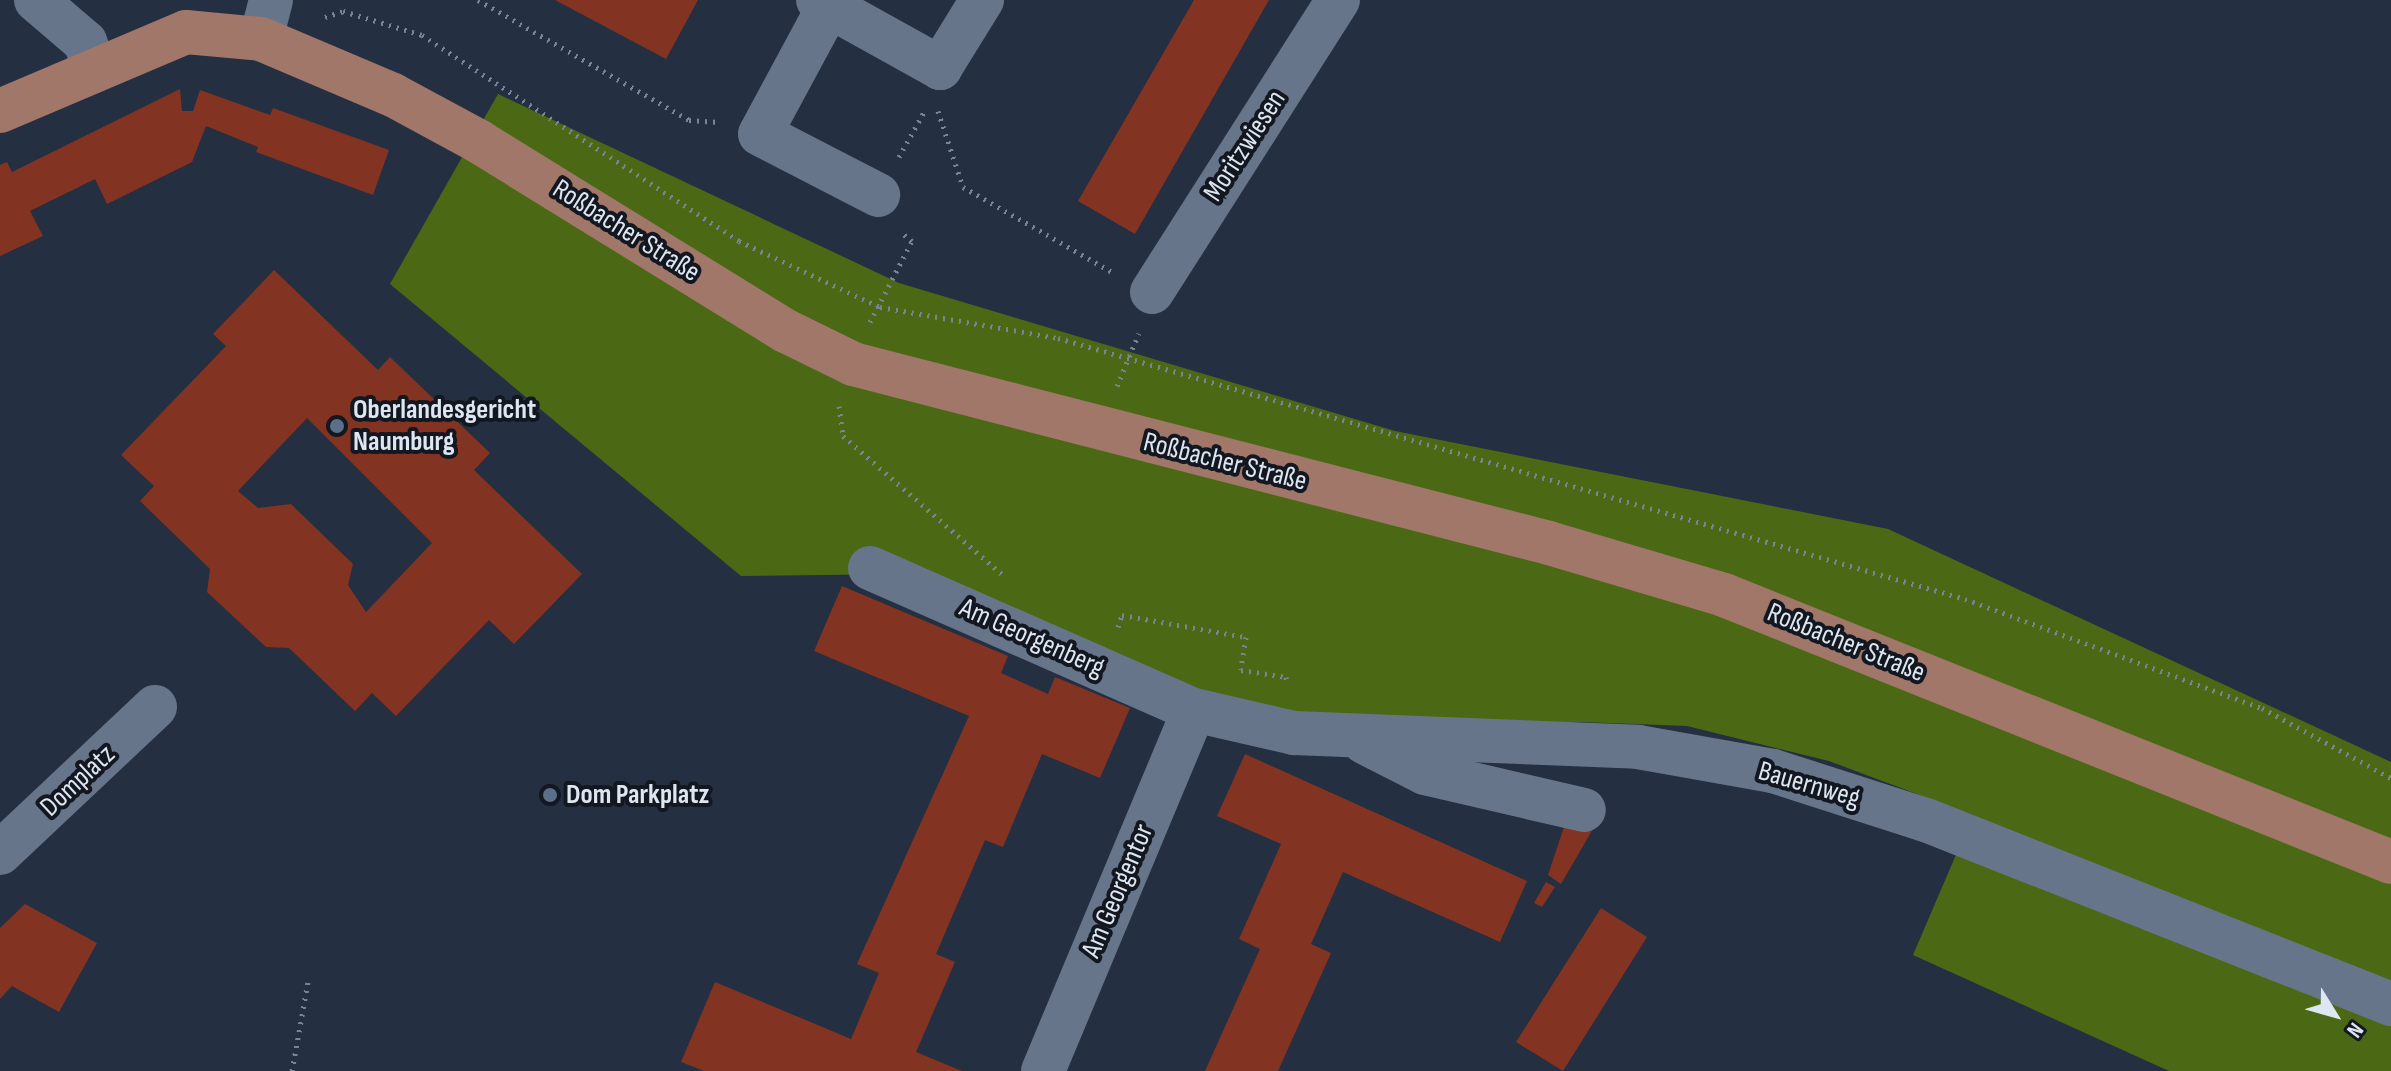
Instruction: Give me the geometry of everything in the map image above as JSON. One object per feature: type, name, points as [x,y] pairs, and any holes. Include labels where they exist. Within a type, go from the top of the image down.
[{"type":"main road","name":"Roßbacher Straße","points":[[0,111],[95,68],[186,32],[266,19],[368,83],[478,141],[821,350],[902,380],[1549,543],[1724,595],[2391,862]]},
{"type":"street","points":[[36,0],[85,42],[95,68]]},
{"type":"street","points":[[878,195],[760,134],[823,3],[940,68],[982,0]]},
{"type":"street","name":"Moritzwiesen","points":[[1152,292],[1338,0]]},
{"type":"street","name":"Am Georgenberg","points":[[870,568],[1194,710]]},
{"type":"street","name":"Domplatz","points":[[0,853],[155,707]]},
{"type":"street","name":"Bauernweg","points":[[1194,710],[1294,733],[1638,747],[1773,771],[1926,820],[2391,1004]]},
{"type":"street","name":"Am Georgentor","points":[[1043,1071],[1194,710]]},
{"type":"street","points":[[1351,736],[1425,773],[1584,810]]},
{"type":"path","points":[[478,0],[689,120],[766,125]]},
{"type":"path","points":[[266,19],[343,11],[422,35],[739,241],[880,307],[1058,338],[1965,599],[2262,708],[2391,778]]},
{"type":"path","points":[[940,68],[933,96],[963,187],[1079,257],[1152,292],[1103,432]]},
{"type":"path","points":[[839,404],[843,436],[1015,586]]},
{"type":"path","points":[[1115,637],[1122,615],[1246,637],[1241,670],[1286,677],[1294,733]]},
{"type":"path","points":[[292,1071],[308,982]]},
{"type":"green space","points":[[498,94],[899,283],[1395,431],[1888,529],[2391,762],[2391,1071],[2169,1071],[1913,955],[1973,815],[1829,761],[1687,726],[1582,722],[1348,729],[1228,700],[906,574],[741,576],[390,284]]},
{"type":"building","points":[[555,0],[698,0],[666,59]]},
{"type":"building","points":[[1194,0],[1269,0],[1135,234],[1078,201]]},
{"type":"building","points":[[180,89],[182,111],[193,111],[200,90],[270,115],[273,108],[389,150],[373,195],[256,152],[258,147],[206,126],[192,162],[107,204],[95,179],[30,211],[43,236],[0,256],[0,165],[7,162],[12,172]]},
{"type":"building","points":[[274,270],[378,370],[390,357],[490,453],[474,470],[582,574],[514,644],[489,620],[396,716],[372,693],[355,711],[289,648],[266,647],[207,592],[210,569],[140,501],[154,486],[121,455],[226,346],[213,334]],"holes":[[[307,418],[432,543],[366,612],[348,585],[353,564],[291,504],[258,508],[238,491]]]},
{"type":"building","points":[[842,586],[1008,656],[1001,673],[1048,694],[1055,677],[1130,708],[1100,778],[1042,754],[1003,847],[985,840],[936,954],[955,962],[916,1052],[962,1071],[704,1071],[681,1062],[715,982],[851,1039],[879,973],[857,964],[969,716],[814,651]]},
{"type":"building","points":[[1245,754],[1527,881],[1500,942],[1343,872],[1311,944],[1331,953],[1278,1071],[1205,1071],[1260,949],[1239,939],[1281,844],[1217,816]]},
{"type":"building","points":[[1566,821],[1593,829],[1561,884],[1548,875]]},
{"type":"building","points":[[1546,882],[1555,887],[1542,907],[1534,903]]},
{"type":"building","points":[[25,904],[97,943],[59,1012],[12,986],[0,999],[0,928]]},
{"type":"building","points":[[1601,908],[1647,937],[1563,1071],[1516,1042]]},
{"type":"place","name":"Oberlandesgericht Naumburg","points":[[337,426]]},
{"type":"place","name":"Dom Parkplatz","points":[[550,795]]}]
